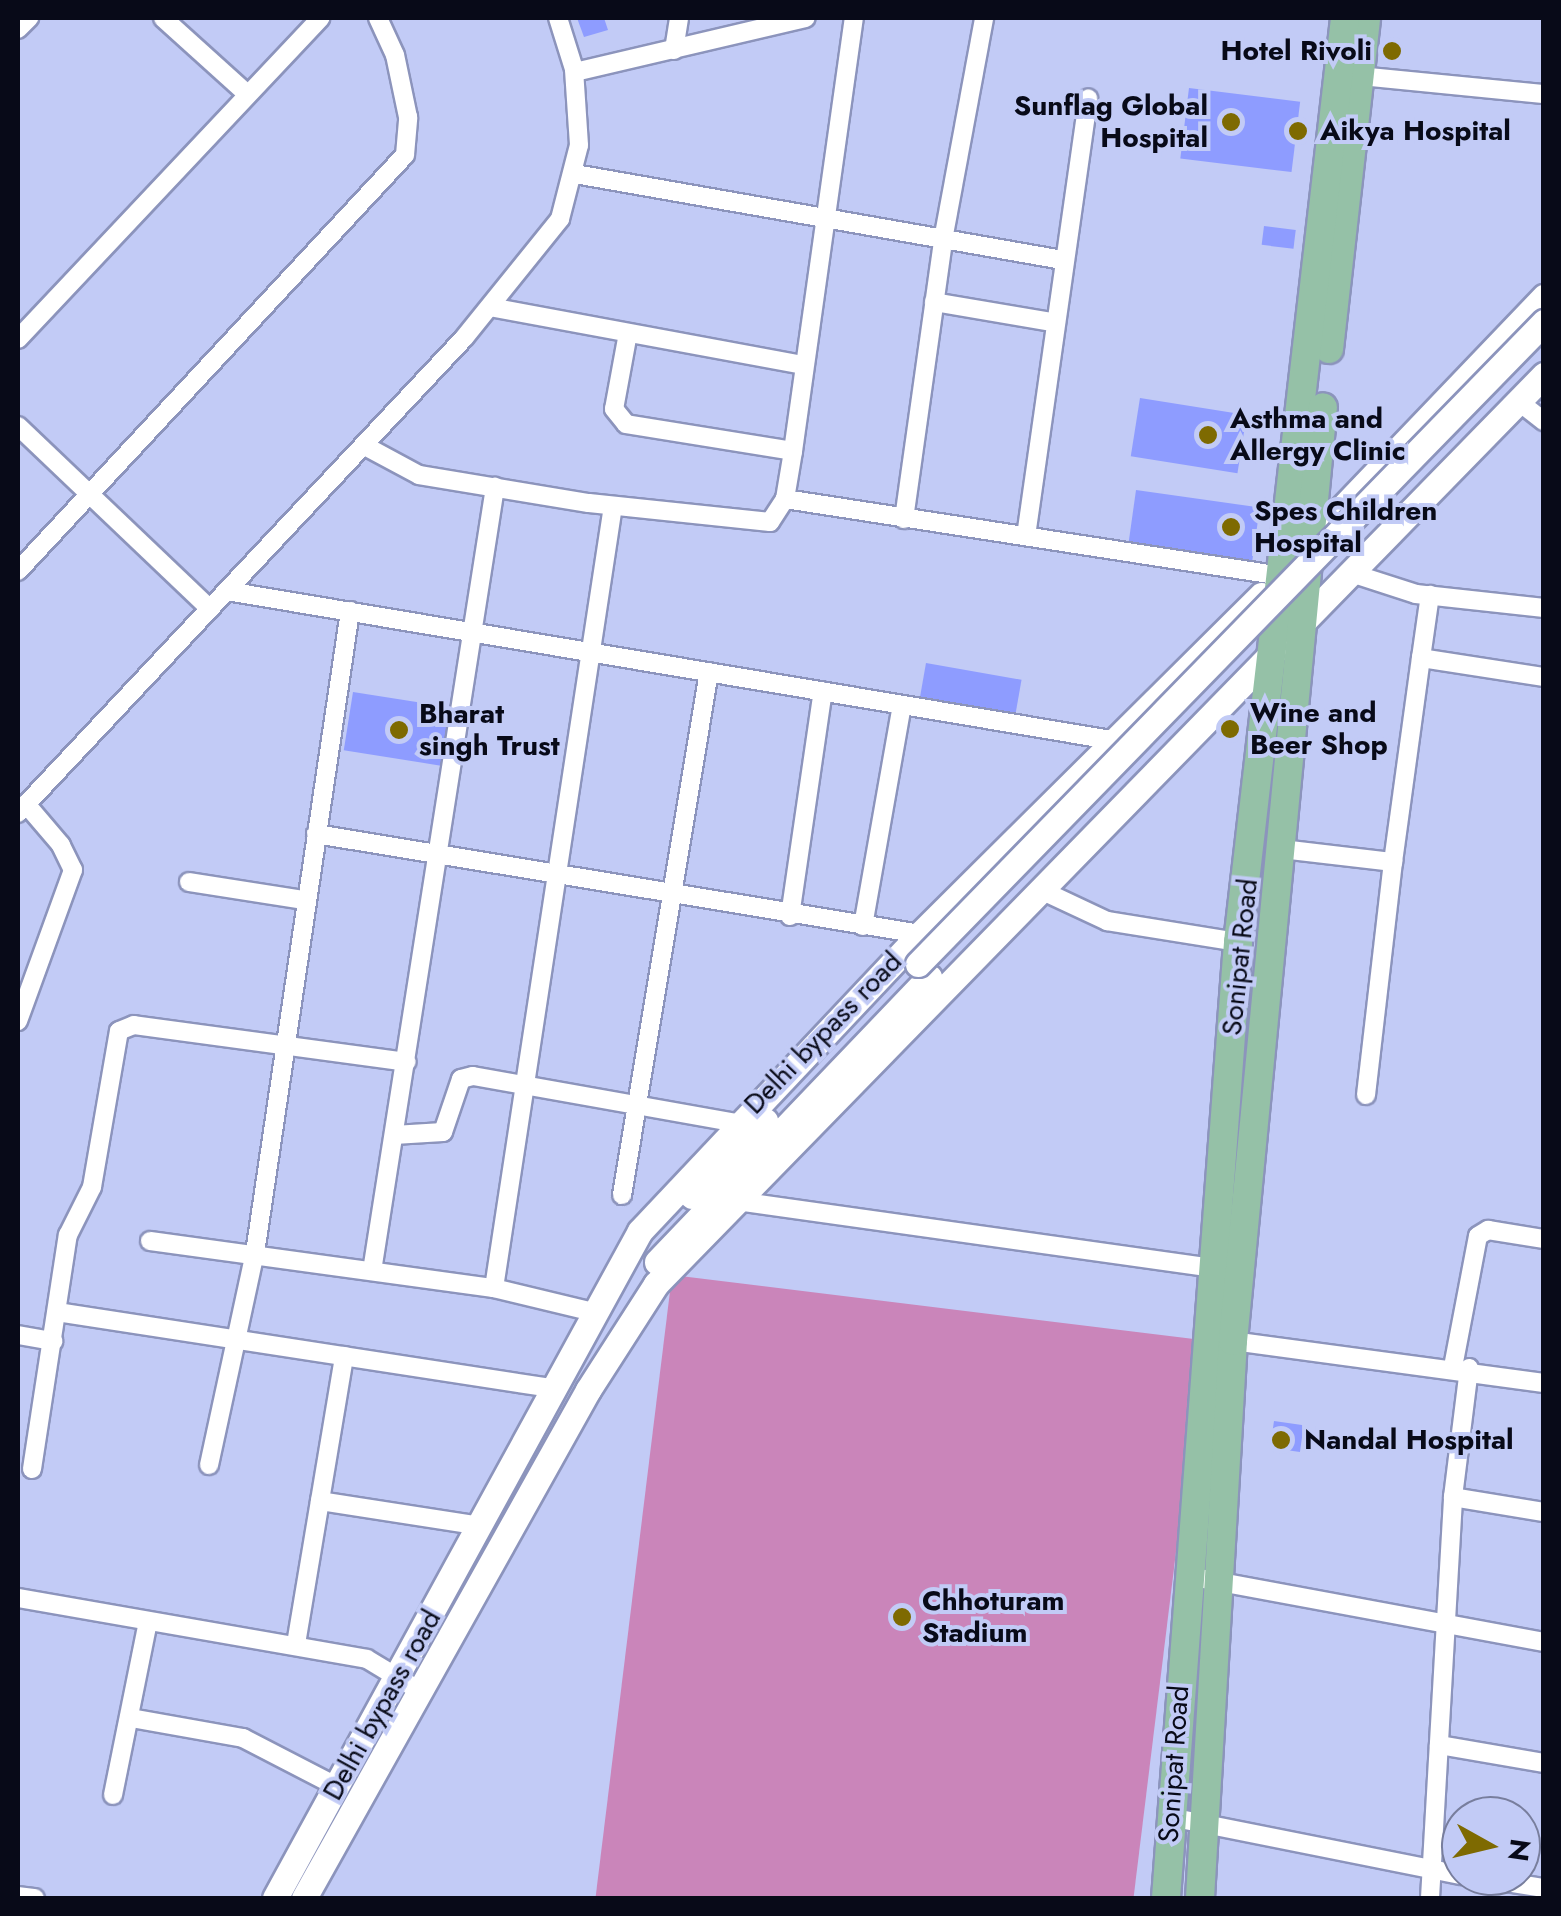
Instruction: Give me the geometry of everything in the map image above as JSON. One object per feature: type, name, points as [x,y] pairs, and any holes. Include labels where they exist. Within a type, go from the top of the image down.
[{"type":"main road","name":"Sonipat Road","points":[[1200,1898],[1233,1341],[1238,942],[1276,650],[1345,18]]},
{"type":"main road","name":"Sonipat Road","points":[[1166,1898],[1212,1268],[1238,1145],[1282,849],[1308,544],[1366,18]]},
{"type":"main road","name":"Delhi bypass road","points":[[304,1898],[411,1682],[482,1526],[640,1231],[737,1123],[920,934],[1111,740],[1282,576],[1544,296]]},
{"type":"main road","points":[[648,1296],[652,1270],[670,1245],[924,970],[1544,322]]},
{"type":"main road","points":[[622,1263],[640,1255],[1544,343]]},
{"type":"main road","name":"Delhi bypass road","points":[[275,1898],[336,1786],[411,1682],[648,1296],[736,1201],[1544,374]]},
{"type":"street","points":[[18,29],[28,18]]},
{"type":"street","points":[[163,18],[248,94]]},
{"type":"street","points":[[18,339],[320,18]]},
{"type":"street","points":[[18,570],[405,155],[408,117],[395,56],[378,18]]},
{"type":"street","points":[[18,1021],[73,870],[62,845],[22,809],[364,446],[490,306],[560,219],[576,174],[574,72],[558,18]]},
{"type":"street","points":[[674,50],[679,18]]},
{"type":"street","points":[[574,72],[806,18]]},
{"type":"street","points":[[364,446],[402,470],[496,488],[613,506],[759,524],[770,522],[785,500],[854,18]]},
{"type":"street","points":[[904,519],[943,240],[984,18]]},
{"type":"street","points":[[1360,76],[1544,94]]},
{"type":"street","points":[[1026,536],[1052,322],[1088,98]]},
{"type":"street","points":[[576,174],[827,222],[1063,260]]},
{"type":"street","points":[[934,302],[1052,322]]},
{"type":"street","points":[[490,306],[804,365]]},
{"type":"street","points":[[628,334],[614,409],[626,424],[793,451]]},
{"type":"street","points":[[1518,401],[1544,421]]},
{"type":"street","points":[[18,426],[210,609]]},
{"type":"street","points":[[372,1271],[496,488]]},
{"type":"street","points":[[785,500],[1282,576]]},
{"type":"street","points":[[494,1288],[560,875],[613,506]]},
{"type":"street","points":[[1352,572],[1430,594],[1544,608]]},
{"type":"street","points":[[227,590],[1111,740]]},
{"type":"street","points":[[1366,1096],[1430,594]]},
{"type":"street","points":[[209,1465],[255,1253],[304,900],[350,611]]},
{"type":"street","points":[[1422,658],[1544,677]]},
{"type":"street","points":[[622,1194],[634,1102],[709,672]]},
{"type":"street","points":[[790,916],[823,692]]},
{"type":"street","points":[[863,926],[902,705]]},
{"type":"street","points":[[316,834],[790,916],[920,934]]},
{"type":"street","points":[[1282,849],[1393,862]]},
{"type":"street","points":[[189,882],[304,900]]},
{"type":"street","points":[[1042,891],[1107,921],[1238,942]]},
{"type":"street","points":[[32,1468],[68,1235],[92,1187],[120,1031],[134,1025],[406,1062]]},
{"type":"street","points":[[394,1135],[443,1132],[461,1078],[526,1084],[737,1123]]},
{"type":"street","points":[[736,1201],[1212,1268]]},
{"type":"street","points":[[1430,1898],[1461,1368],[1478,1236],[1488,1230],[1544,1239]]},
{"type":"street","points":[[150,1242],[255,1253],[494,1288],[597,1313]]},
{"type":"street","points":[[57,1312],[556,1389]]},
{"type":"street","points":[[18,1335],[52,1341]]},
{"type":"street","points":[[1233,1341],[1461,1368],[1544,1383]]},
{"type":"street","points":[[296,1644],[344,1356]]},
{"type":"street","points":[[1453,1497],[1544,1512]]},
{"type":"street","points":[[320,1501],[482,1526]]},
{"type":"street","points":[[1188,1576],[1219,1578],[1446,1626],[1544,1642]]},
{"type":"street","points":[[18,1598],[296,1644],[411,1682]]},
{"type":"street","points":[[113,1795],[132,1718],[148,1621]]},
{"type":"street","points":[[132,1718],[243,1738],[336,1786]]},
{"type":"street","points":[[1439,1745],[1544,1763]]},
{"type":"street","points":[[1170,1817],[1441,1872]]},
{"type":"street","points":[[18,1896],[35,1898]]},
{"type":"shaded area","name":"Chhoturam Stadium","points":[[672,1275],[1202,1340],[1134,1898],[596,1897]]},
{"type":"building","points":[[577,18],[604,18],[608,30],[584,37]]},
{"type":"building","points":[[1189,88],[1300,102],[1292,172],[1180,158]]},
{"type":"building","points":[[1264,226],[1296,230],[1293,249],[1262,245]]},
{"type":"building","points":[[1140,398],[1247,415],[1237,473],[1131,456]]},
{"type":"building","points":[[1136,490],[1260,507],[1252,564],[1128,546]]},
{"type":"building","points":[[926,663],[1022,680],[1015,719],[919,702]]},
{"type":"building","name":"Bharat singh Trust","points":[[353,692],[455,708],[446,766],[344,750]]},
{"type":"building","points":[[1274,1421],[1304,1425],[1300,1452],[1270,1448]]},
{"type":"place","name":"Hotel Rivoli","points":[[1392,51]]},
{"type":"place","name":"Sunflag Global Hospital","points":[[1231,122]]},
{"type":"place","name":"Aikya Hospital","points":[[1298,131]]},
{"type":"place","name":"Asthma and Allergy Clinic","points":[[1208,435]]},
{"type":"place","name":"Spes Children Hospital","points":[[1231,527]]},
{"type":"place","name":"Wine and Beer Shop","points":[[1230,729]]},
{"type":"place","name":"Bharat singh Trust","points":[[399,730]]},
{"type":"place","name":"Nandal Hospital","points":[[1281,1440]]},
{"type":"place","name":"Chhoturam Stadium","points":[[902,1617]]}]
